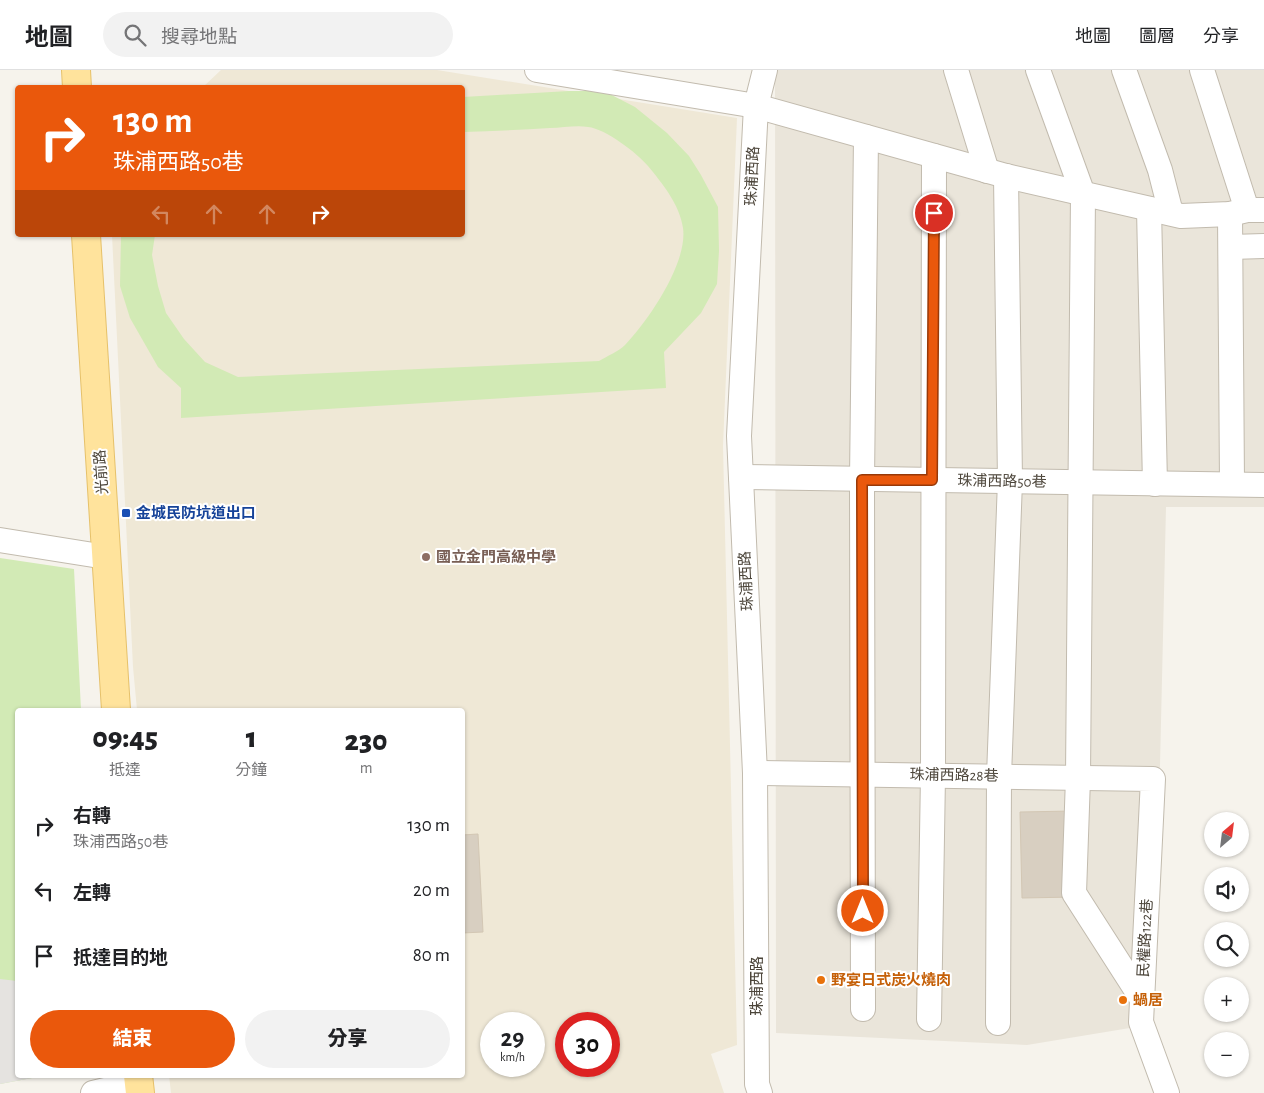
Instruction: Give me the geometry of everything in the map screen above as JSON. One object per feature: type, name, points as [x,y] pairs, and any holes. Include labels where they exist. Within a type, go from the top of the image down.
[{"type":"main road","points":[[76,70],[77,85]]},
{"type":"main road","name":"光前路","points":[[86,237],[116,708]]},
{"type":"street","points":[[537,70],[756,106],[996,173],[1181,216],[1247,211]]},
{"type":"street","points":[[749,70],[756,106]]},
{"type":"street","name":"珠浦西路","points":[[760,1093],[757,1084],[755,773],[739,436],[756,106],[765,70]]},
{"type":"street","points":[[956,70],[996,173],[1010,482],[999,776],[998,1023]]},
{"type":"street","points":[[1038,70],[1084,194],[1078,778],[1074,893],[1142,999]]},
{"type":"street","points":[[1124,70],[1160,170],[1155,484]]},
{"type":"street","points":[[1202,70],[1247,211],[1230,247],[1232,484]]},
{"type":"street","points":[[863,1009],[862,480],[866,137]]},
{"type":"street","points":[[929,1019],[933,775],[934,156]]},
{"type":"street","points":[[1230,247],[1264,246]]},
{"type":"street","name":"珠浦西路50巷","points":[[741,477],[1264,485]]},
{"type":"street","points":[[0,540],[106,557]]},
{"type":"street","name":"珠浦西路28巷","points":[[755,773],[1153,779]]},
{"type":"street","name":"民權路122巷","points":[[1153,779],[1141,1022],[1167,1093]]},
{"type":"street","points":[[93,1093],[139,1083]]},
{"type":"shaded area","name":"國立金門高級中學","points":[[221,70],[437,70],[737,118],[723,446],[737,1045],[711,1054],[724,1093],[171,1093],[169,1078],[465,1078],[465,708],[137,708],[133,667],[112,237],[465,237],[465,85],[205,85]]},
{"type":"shaded area","points":[[775,70],[1264,70],[1264,507],[1166,507],[1154,1024],[1027,1045],[776,1033]]},
{"type":"shaded area","points":[[0,979],[15,981],[15,1078],[32,1078],[0,1084]]},
{"type":"green space","points":[[604,91],[635,107],[667,133],[689,156],[718,207],[719,251],[717,284],[701,313],[664,352],[666,388],[181,418],[181,388],[158,367],[130,318],[120,286],[121,237],[155,237],[152,255],[166,313],[184,339],[205,362],[238,377],[599,361],[616,352],[634,335],[655,307],[673,274],[683,242],[681,219],[664,187],[648,166],[621,142],[603,132],[588,127],[465,132],[465,97]]},
{"type":"green space","points":[[0,558],[74,569],[81,708],[15,708],[15,1078],[32,1078],[0,1084]]},
{"type":"building","points":[[1072,811],[1075,897],[1022,898],[1020,812]]},
{"type":"building","points":[[478,834],[483,932],[465,933],[465,835]]},
{"type":"place","name":"金城民防坑道出口","points":[[126,513]]},
{"type":"place","name":"國立金門高級中學","points":[[426,557]]},
{"type":"place","name":"野宴日式炭火燒肉","points":[[821,980]]},
{"type":"place","name":"蝸居","points":[[1123,1000]]},
{"type":"route","points":[[863,911],[862,480],[932,480],[934,213]]}]
